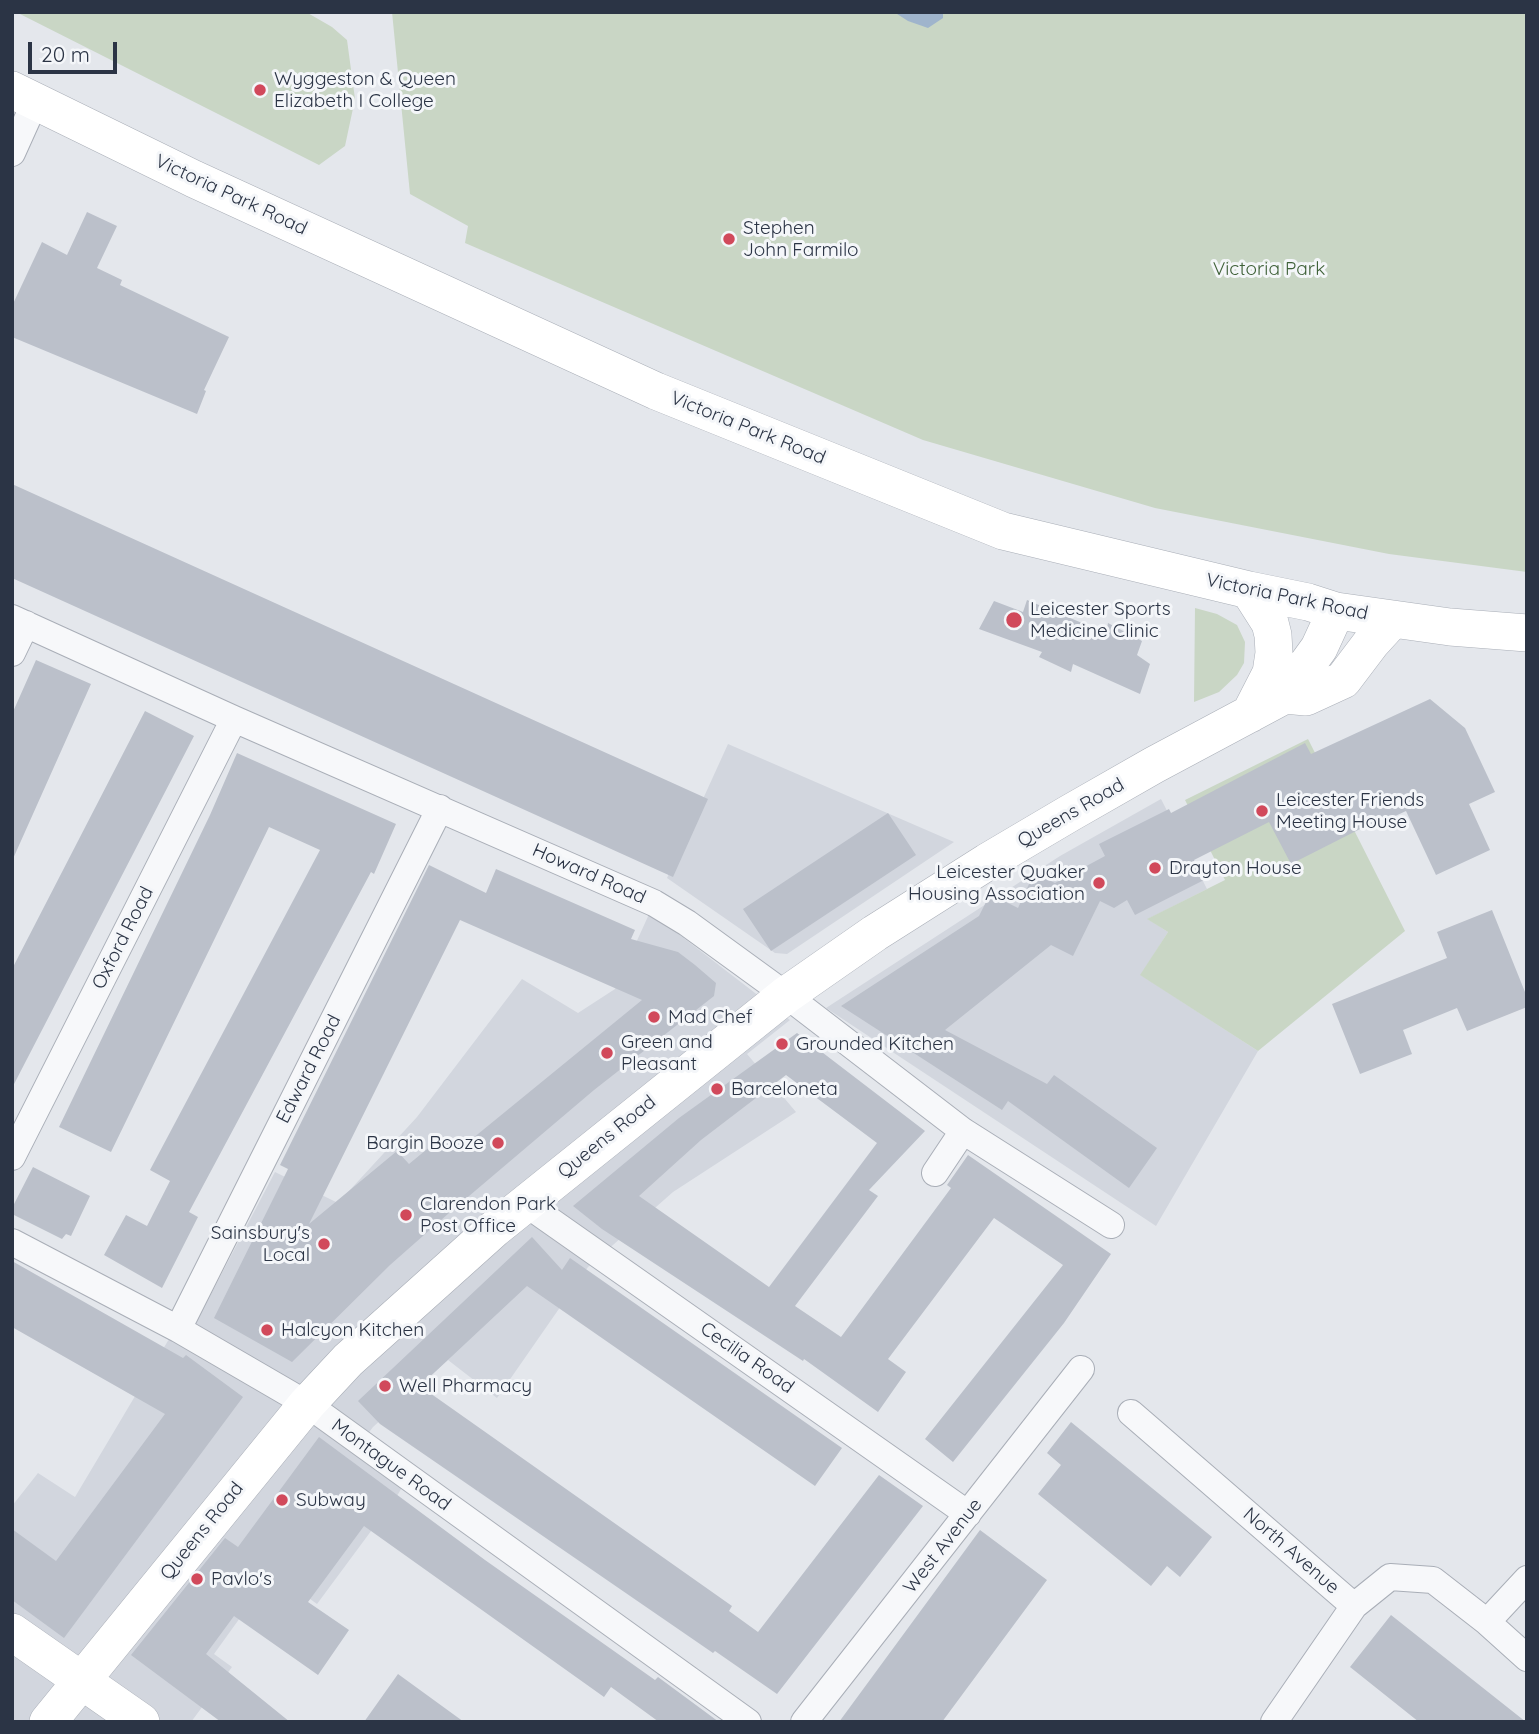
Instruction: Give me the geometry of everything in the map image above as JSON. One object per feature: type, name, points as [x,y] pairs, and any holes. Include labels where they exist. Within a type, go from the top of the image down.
[{"type":"street","points":[[12,153],[24,96]]},
{"type":"street","name":"Victoria Park Road","points":[[24,96],[194,179],[656,391],[1003,531],[1308,602],[1336,611],[1527,634]]},
{"type":"street","points":[[1249,590],[1270,623],[1274,653],[1271,673],[1249,715]]},
{"type":"street","name":"Queens Road","points":[[48,1722],[80,1679],[307,1404],[348,1360],[525,1203],[786,995],[875,933],[987,862],[1154,765],[1286,695],[1298,674],[1319,648],[1336,611]]},
{"type":"street","name":"Queens Road","points":[[1286,695],[1306,697],[1343,680],[1393,619]]},
{"type":"street","points":[[12,653],[19,621]]},
{"type":"street","name":"Howard Road","points":[[19,621],[234,719],[654,902],[786,995],[963,1131],[1111,1225]]},
{"type":"street","name":"Oxford Road","points":[[12,1157],[234,719]]},
{"type":"street","name":"Edward Road","points":[[178,1329],[440,808]]},
{"type":"street","points":[[935,1173],[963,1131]]},
{"type":"street","name":"Cecilia Road","points":[[525,1203],[968,1514]]},
{"type":"street","name":"Montague Road","points":[[12,1242],[178,1329],[307,1404],[748,1722]]},
{"type":"street","name":"West Avenue","points":[[804,1722],[1081,1369]]},
{"type":"street","name":"North Avenue","points":[[1131,1413],[1354,1606],[1390,1577],[1433,1580],[1487,1622],[1527,1658]]},
{"type":"street","points":[[1487,1622],[1527,1579]]},
{"type":"street","points":[[1274,1722],[1354,1606]]},
{"type":"street","points":[[12,1632],[141,1722]]},
{"type":"shaded area","points":[[728,744],[954,842],[787,954],[775,953],[667,878]]},
{"type":"shaded area","points":[[1161,799],[1207,889],[1148,919],[1168,932],[1141,975],[1258,1051],[1156,1226],[826,1008],[1060,856]]},
{"type":"shaded area","points":[[650,912],[790,1020],[747,1054],[796,1112],[673,1192],[588,1267],[497,1398],[448,1360],[373,1427],[361,1443],[408,1477],[397,1496],[317,1604],[273,1572],[214,1654],[232,1667],[191,1722],[12,1722],[12,1506],[38,1473],[75,1497],[172,1334],[200,1315],[275,1172],[338,1203],[417,1117],[522,979],[578,1013],[615,989]]},
{"type":"green space","name":"Wyggeston & Queen Elizabeth I College","points":[[16,12],[306,12],[332,27],[347,40],[355,99],[345,146],[319,165]]},
{"type":"green space","name":"Victoria Park","points":[[392,12],[1527,12],[1527,572],[1389,554],[1155,508],[923,440],[465,243],[468,226],[410,194]]},
{"type":"green space","points":[[1195,608],[1217,614],[1237,625],[1245,642],[1244,663],[1237,675],[1219,692],[1194,702]]},
{"type":"green space","points":[[1308,739],[1405,931],[1258,1051],[1140,975],[1168,932],[1147,919],[1225,880],[1185,800]]},
{"type":"water","points":[[894,12],[943,12],[943,18],[928,28],[908,21]]},
{"type":"building","points":[[87,212],[117,226],[97,268],[122,280],[120,285],[229,337],[204,390],[206,391],[197,414],[12,337],[12,306],[42,242],[67,255]]},
{"type":"building","points":[[12,484],[708,799],[673,877],[12,578]]},
{"type":"building","points":[[1027,600],[1106,633],[1108,623],[1142,641],[1137,655],[1150,664],[1140,694],[1073,664],[1071,672],[1039,657],[1042,652],[979,629],[994,601],[1023,612]]},
{"type":"building","points":[[36,660],[91,684],[12,861],[12,714]]},
{"type":"building","points":[[1430,699],[1465,728],[1495,792],[1469,804],[1490,850],[1436,875],[1406,811],[1365,830],[1364,827],[1291,864],[1269,822],[1194,860],[1204,880],[1135,915],[1127,900],[1114,908],[1100,901],[1073,956],[1051,945],[945,1030],[1047,1084],[1054,1075],[1157,1148],[1129,1188],[1008,1101],[1002,1110],[841,1006],[979,916],[990,894],[1018,908],[1034,873],[1055,883],[1105,856],[1099,844],[1169,809],[1171,813],[1305,743],[1311,754]]},
{"type":"building","points":[[145,711],[194,736],[12,1088],[12,969]]},
{"type":"building","points":[[237,753],[396,824],[374,874],[371,872],[189,1212],[198,1217],[162,1288],[104,1255],[126,1215],[147,1226],[170,1181],[150,1170],[320,850],[269,827],[111,1152],[59,1127],[210,815]]},
{"type":"building","points":[[888,813],[916,855],[771,951],[743,909]]},
{"type":"building","points":[[429,865],[486,893],[496,869],[635,930],[631,939],[678,952],[716,983],[714,996],[594,1090],[449,1213],[390,1265],[292,1362],[214,1318],[288,1169],[280,1165]],"holes":[[[460,920],[642,1000],[456,1152],[443,1136],[409,1164],[397,1151],[309,1224]]]},
{"type":"building","points":[[1492,910],[1527,997],[1527,1007],[1467,1031],[1457,1008],[1403,1030],[1412,1054],[1360,1074],[1332,1004],[1447,958],[1437,932]]},
{"type":"building","points":[[797,1033],[925,1131],[869,1190],[878,1196],[795,1306],[841,1337],[951,1188],[947,1185],[968,1155],[1111,1254],[1064,1323],[953,1462],[925,1439],[1063,1265],[994,1218],[888,1359],[906,1372],[878,1412],[804,1359],[803,1361],[602,1229],[573,1206],[679,1118]],"holes":[[[786,1075],[877,1143],[769,1287],[639,1196],[701,1140]]]},
{"type":"building","points":[[33,1167],[90,1196],[71,1236],[66,1234],[62,1239],[12,1214],[12,1208]]},
{"type":"building","points":[[532,1237],[562,1270],[570,1258],[842,1448],[815,1486],[527,1286],[420,1386],[732,1606],[729,1611],[758,1632],[879,1475],[923,1506],[777,1694],[380,1424],[358,1401]]},
{"type":"building","points":[[12,1261],[183,1358],[186,1355],[243,1397],[64,1638],[12,1600],[12,1529],[56,1561],[165,1414],[12,1327]]},
{"type":"building","points":[[1071,1422],[1212,1537],[1180,1577],[1167,1566],[1151,1586],[1038,1494],[1061,1465],[1047,1453]]},
{"type":"building","points":[[319,1437],[485,1560],[655,1680],[658,1677],[719,1722],[659,1722],[611,1687],[604,1697],[364,1526],[308,1602],[349,1630],[318,1675],[234,1616],[206,1654],[290,1722],[221,1722],[131,1655],[225,1538],[238,1547]]},
{"type":"building","points":[[980,1530],[1047,1580],[942,1722],[839,1722]]},
{"type":"building","points":[[1391,1615],[1526,1722],[1419,1722],[1350,1667]]},
{"type":"building","points":[[398,1674],[464,1722],[364,1722]]},
{"type":"place","name":"Wyggeston & Queen Elizabeth I College","points":[[260,90]]},
{"type":"place","name":"Stephen John Farmilo","points":[[729,239]]},
{"type":"place","name":"Leicester Sports Medicine Clinic","points":[[1014,620]]},
{"type":"place","name":"Leicester Friends Meeting House","points":[[1262,811]]},
{"type":"place","name":"Drayton House","points":[[1155,868]]},
{"type":"place","name":"Leicester Quaker Housing Association","points":[[1099,883]]},
{"type":"place","name":"Mad Chef","points":[[654,1017]]},
{"type":"place","name":"Grounded Kitchen","points":[[782,1044]]},
{"type":"place","name":"Green and Pleasant","points":[[607,1053]]},
{"type":"place","name":"Barceloneta","points":[[717,1089]]},
{"type":"place","name":"Bargin Booze","points":[[498,1143]]},
{"type":"place","name":"Clarendon Park Post Office","points":[[406,1215]]},
{"type":"place","name":"Sainsbury's Local","points":[[324,1244]]},
{"type":"place","name":"Halcyon Kitchen","points":[[267,1330]]},
{"type":"place","name":"Well Pharmacy","points":[[385,1386]]},
{"type":"place","name":"Subway","points":[[282,1500]]},
{"type":"place","name":"Pavlo's","points":[[197,1579]]}]
